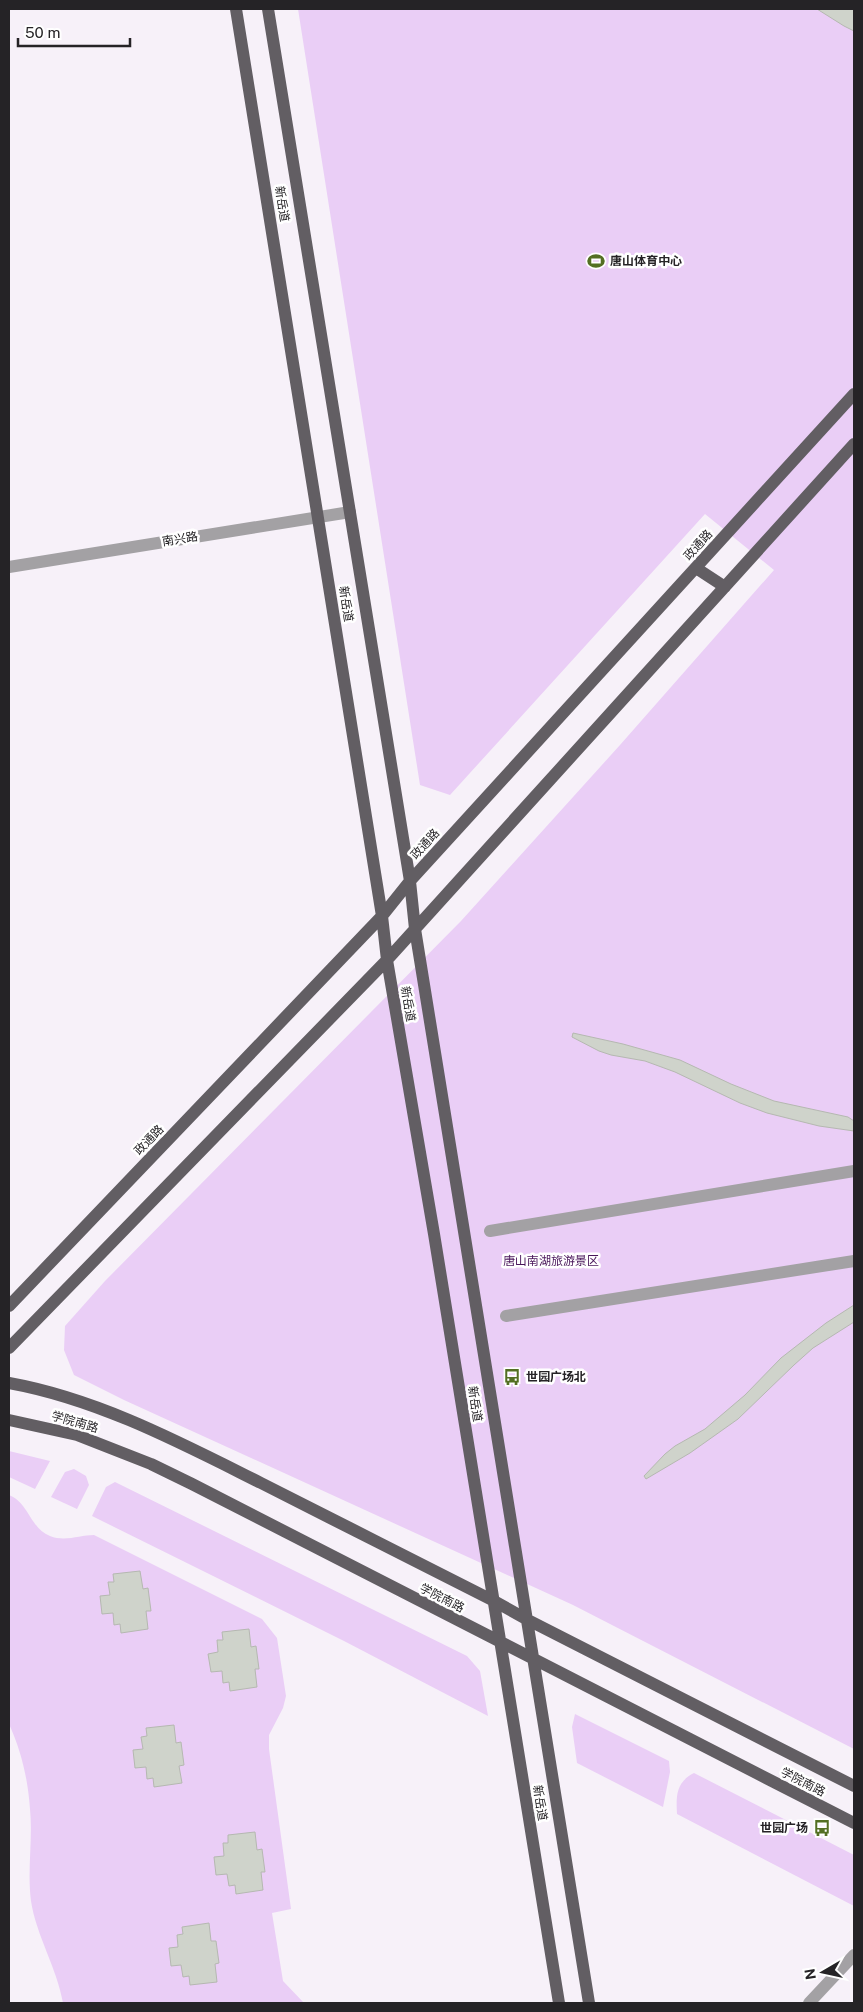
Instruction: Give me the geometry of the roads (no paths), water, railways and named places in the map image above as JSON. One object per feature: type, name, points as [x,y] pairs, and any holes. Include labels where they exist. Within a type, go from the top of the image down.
[{"type":"main road","name":"新岳道","points":[[236,9],[382,916],[386,960],[494,1601],[559,2003]]},
{"type":"main road","name":"新岳道","points":[[268,9],[410,880],[414,929],[535,1659],[589,2003]]},
{"type":"main road","name":"政通路","points":[[9,1306],[382,916],[410,880],[854,394]]},
{"type":"main road","points":[[9,1348],[386,960],[854,444]]},
{"type":"main road","points":[[696,568],[725,587]]},
{"type":"main road","name":"学院南路","points":[[9,1383],[52,1392],[101,1409],[226,1466],[854,1786]]},
{"type":"main road","name":"学院南路","points":[[9,1420],[77,1435],[151,1464],[854,1823]]},
{"type":"street","name":"南兴路","points":[[9,567],[350,512]]},
{"type":"street","points":[[490,1231],[854,1172]]},
{"type":"street","points":[[506,1316],[854,1261]]},
{"type":"street","points":[[810,2003],[854,1954]]},
{"type":"place","name":"唐山体育中心","points":[[596,261]]},
{"type":"place","name":"世园广场北","points":[[512,1377]]},
{"type":"place","name":"世园广场","points":[[822,1828]]},
{"type":"park label","name":"唐山南湖旅游景区","points":[[551,1261]]}]
